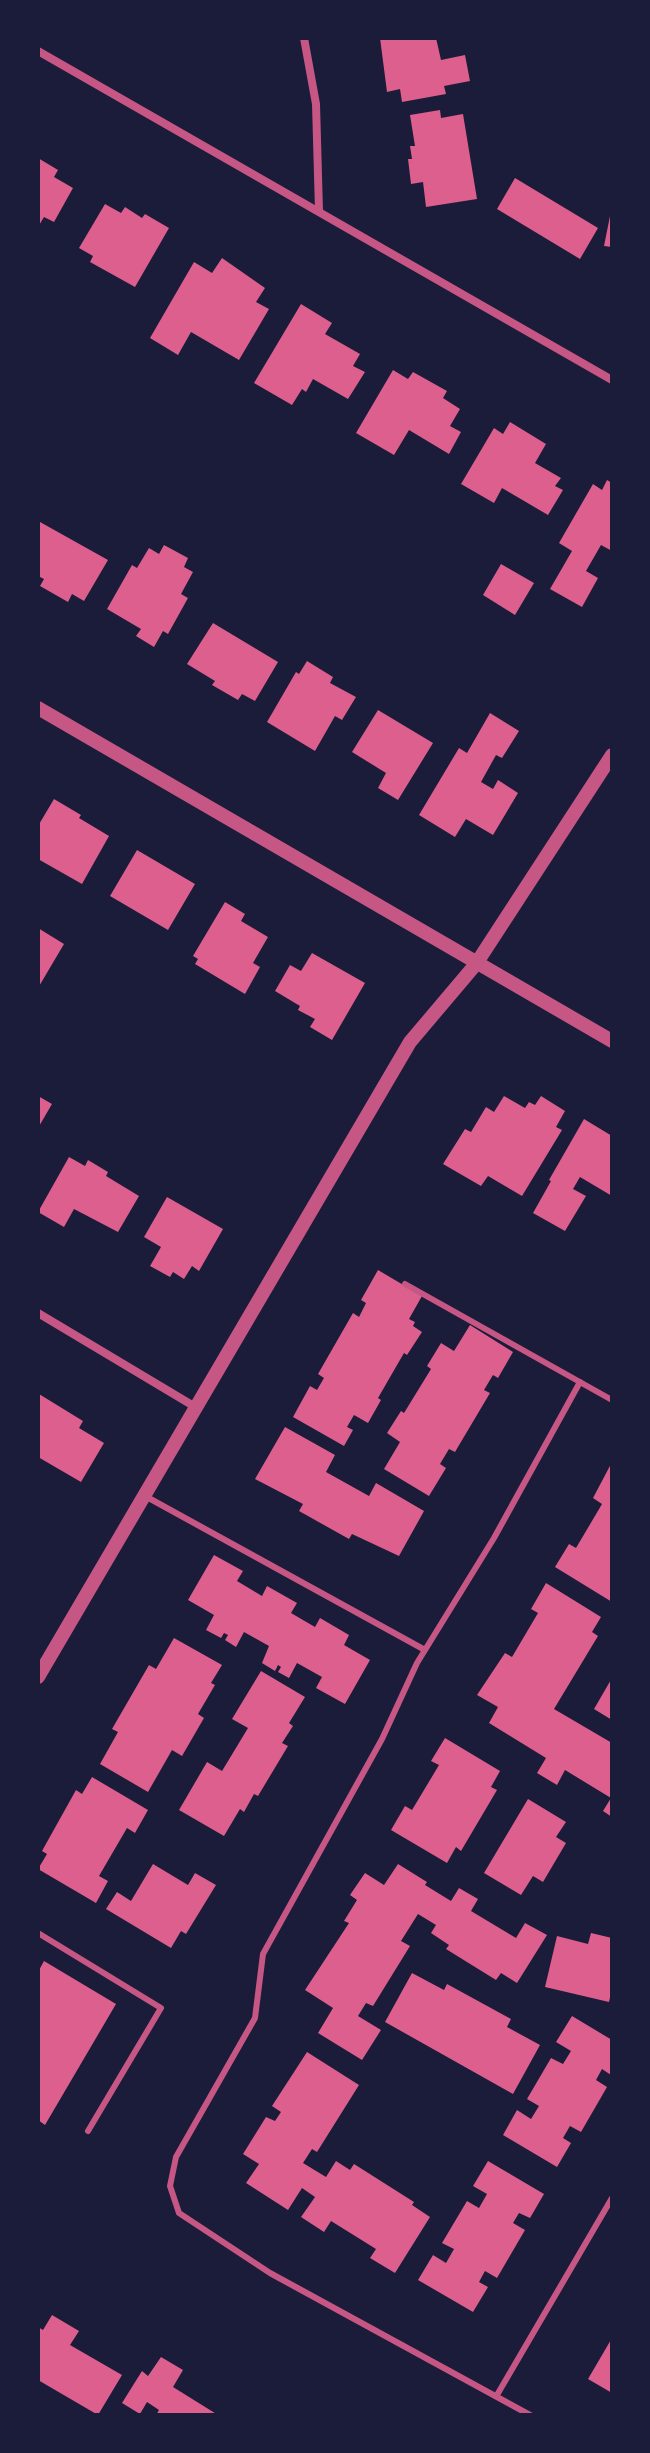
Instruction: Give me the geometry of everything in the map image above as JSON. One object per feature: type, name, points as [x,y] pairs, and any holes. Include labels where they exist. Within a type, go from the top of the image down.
[{"type":"street","points":[[304,38],[316,104],[319,211]]},
{"type":"street","points":[[38,51],[612,380]]},
{"type":"street","points":[[38,708],[612,1041]]},
{"type":"street","points":[[38,1677],[410,1042],[476,964],[612,755]]},
{"type":"street","points":[[38,1313],[197,1408]]},
{"type":"lane","points":[[405,1284],[612,1400]]},
{"type":"lane","points":[[530,2415],[270,2273],[179,2213],[170,2186],[176,2157],[255,2018],[263,1954],[382,1739],[425,1650],[494,1538],[580,1382]]},
{"type":"lane","points":[[145,1496],[425,1650]]},
{"type":"lane","points":[[38,1933],[161,2008],[88,2131]]},
{"type":"lane","points":[[497,2395],[612,2198]]},
{"type":"building","points":[[380,38],[436,38],[441,60],[465,55],[470,81],[444,86],[446,94],[402,102],[400,89],[387,92]]},
{"type":"building","points":[[440,110],[441,118],[463,114],[477,199],[426,207],[423,182],[411,184],[408,159],[412,159],[410,146],[415,146],[410,115]]},
{"type":"building","points":[[38,158],[58,170],[54,177],[73,188],[54,222],[44,217],[38,227]]},
{"type":"building","points":[[515,178],[598,228],[580,259],[497,209]]},
{"type":"building","points":[[105,204],[121,213],[125,207],[142,218],[145,214],[169,228],[135,287],[90,262],[93,256],[79,248]]},
{"type":"building","points":[[612,212],[612,247],[604,246]]},
{"type":"building","points":[[222,258],[265,288],[256,302],[269,309],[239,360],[191,332],[178,355],[150,338],[194,262],[212,273]]},
{"type":"building","points":[[301,304],[332,323],[325,334],[360,354],[353,366],[365,372],[348,399],[313,379],[306,392],[302,389],[292,405],[254,383]]},
{"type":"building","points":[[393,370],[408,379],[413,372],[447,391],[443,398],[460,409],[450,426],[461,432],[449,454],[409,430],[394,455],[356,433]]},
{"type":"building","points":[[510,422],[546,444],[535,463],[561,478],[555,486],[563,490],[548,515],[502,488],[494,503],[461,484],[494,428],[503,434]]},
{"type":"building","points":[[607,480],[612,483],[612,551],[601,545],[586,571],[598,578],[582,607],[550,589],[572,551],[559,543],[593,484],[602,490]]},
{"type":"building","points":[[40,522],[108,560],[84,601],[72,594],[68,602],[40,586],[44,579],[38,576]]},
{"type":"building","points":[[164,545],[188,558],[184,567],[193,572],[181,594],[188,598],[168,634],[163,631],[154,647],[136,636],[141,629],[107,609],[132,565],[137,568],[149,548],[159,554]]},
{"type":"building","points":[[501,564],[534,583],[515,615],[483,595]]},
{"type":"building","points":[[213,623],[278,662],[255,701],[242,694],[238,700],[212,685],[215,681],[187,664]]},
{"type":"building","points":[[307,661],[333,677],[330,683],[356,697],[342,720],[335,716],[315,751],[267,722],[296,672],[299,674]]},
{"type":"building","points":[[378,710],[433,743],[398,800],[378,788],[386,773],[352,752]]},
{"type":"building","points":[[490,713],[519,731],[502,758],[496,755],[481,782],[493,789],[498,780],[518,793],[493,835],[466,819],[455,837],[419,815],[459,748],[467,753]]},
{"type":"building","points":[[54,799],[109,836],[82,884],[38,859],[38,826]]},
{"type":"building","points":[[137,850],[195,884],[168,930],[110,896]]},
{"type":"building","points":[[225,902],[245,914],[241,921],[268,937],[253,963],[260,967],[245,994],[195,964],[198,959],[193,956]]},
{"type":"building","points":[[38,928],[64,944],[38,988]]},
{"type":"building","points":[[312,953],[365,983],[332,1040],[310,1027],[315,1019],[298,1010],[300,1006],[275,991],[290,965],[301,971]]},
{"type":"building","points":[[38,1096],[52,1104],[38,1128]]},
{"type":"building","points":[[504,1096],[525,1108],[529,1102],[535,1105],[541,1096],[565,1111],[556,1127],[562,1130],[522,1196],[488,1176],[481,1186],[443,1164],[465,1129],[471,1132],[486,1107],[494,1112]]},
{"type":"building","points":[[584,1119],[612,1136],[612,1196],[580,1177],[573,1189],[586,1196],[565,1231],[533,1213]]},
{"type":"building","points":[[69,1157],[85,1166],[88,1160],[108,1172],[106,1176],[139,1196],[118,1232],[74,1209],[64,1227],[38,1212]]},
{"type":"building","points":[[167,1197],[223,1229],[199,1271],[192,1266],[184,1279],[173,1272],[170,1277],[150,1266],[161,1247],[144,1237]]},
{"type":"building","points":[[378,1270],[422,1296],[409,1319],[422,1332],[407,1355],[404,1353],[378,1398],[381,1400],[368,1423],[354,1415],[347,1427],[353,1430],[344,1446],[293,1417],[310,1386],[317,1390],[324,1378],[318,1374],[353,1313],[359,1317],[366,1303],[361,1300]]},
{"type":"building","points":[[470,1325],[513,1352],[498,1378],[493,1375],[484,1390],[490,1393],[455,1452],[449,1449],[440,1464],[446,1468],[429,1496],[384,1469],[400,1442],[387,1433],[401,1411],[404,1413],[431,1369],[427,1366],[441,1343],[454,1351]]},
{"type":"building","points":[[39,1394],[83,1421],[79,1428],[104,1443],[81,1482],[38,1457]]},
{"type":"building","points":[[285,1427],[335,1455],[326,1472],[369,1496],[376,1483],[424,1511],[399,1556],[352,1534],[349,1539],[299,1511],[303,1504],[255,1479]]},
{"type":"building","points":[[612,1462],[612,1602],[555,1567],[569,1544],[576,1548],[602,1504],[593,1498]]},
{"type":"building","points":[[214,1555],[243,1571],[237,1581],[262,1596],[267,1586],[297,1603],[291,1613],[315,1627],[320,1618],[349,1635],[344,1645],[370,1660],[345,1704],[316,1688],[322,1677],[297,1663],[289,1678],[278,1672],[281,1667],[278,1665],[275,1671],[262,1663],[269,1646],[244,1632],[236,1647],[225,1640],[228,1635],[224,1633],[221,1638],[206,1630],[214,1615],[188,1600]]},
{"type":"building","points":[[546,1583],[601,1617],[592,1632],[598,1636],[554,1709],[612,1743],[612,1817],[603,1811],[611,1798],[565,1770],[557,1785],[537,1773],[546,1758],[489,1723],[498,1707],[477,1695],[505,1653],[512,1657],[538,1613],[531,1609]]},
{"type":"building","points":[[174,1638],[222,1665],[211,1683],[215,1685],[198,1714],[204,1718],[182,1756],[172,1750],[148,1792],[100,1764],[118,1732],[112,1729],[149,1665],[156,1669]]},
{"type":"building","points":[[261,1671],[305,1697],[289,1723],[293,1726],[282,1743],[288,1746],[258,1796],[254,1794],[244,1812],[240,1809],[224,1836],[179,1810],[207,1762],[222,1771],[248,1728],[232,1719]]},
{"type":"building","points":[[612,1678],[612,1720],[594,1709]]},
{"type":"building","points":[[445,1738],[500,1771],[491,1787],[497,1790],[461,1851],[456,1847],[447,1863],[391,1830],[405,1806],[412,1810],[439,1765],[431,1761]]},
{"type":"building","points":[[92,1777],[148,1810],[135,1833],[127,1828],[99,1876],[108,1881],[96,1903],[38,1869],[47,1854],[42,1851],[76,1790],[82,1794]]},
{"type":"building","points":[[528,1799],[566,1822],[556,1837],[566,1843],[543,1882],[533,1876],[521,1895],[484,1873]]},
{"type":"building","points":[[153,1864],[188,1885],[195,1873],[216,1885],[186,1934],[181,1931],[171,1948],[106,1909],[117,1892],[131,1901]]},
{"type":"building","points":[[398,1864],[451,1901],[459,1888],[478,1899],[471,1911],[516,1938],[525,1923],[547,1935],[517,1983],[501,1973],[496,1980],[446,1949],[449,1945],[431,1933],[436,1925],[418,1914],[401,1941],[410,1946],[373,2006],[366,2003],[358,2016],[381,2030],[362,2060],[318,2033],[333,2008],[305,1990],[349,1923],[344,1921],[357,1900],[350,1895],[365,1873],[384,1885]]},
{"type":"building","points":[[591,1933],[612,1938],[609,2002],[545,1987],[557,1936],[588,1944]]},
{"type":"building","points":[[44,1961],[116,2004],[45,2125],[38,2120],[38,1972]]},
{"type":"building","points":[[412,1973],[444,1990],[447,1984],[511,2019],[507,2027],[540,2045],[513,2094],[385,2022]]},
{"type":"building","points":[[572,2016],[612,2040],[612,2072],[611,2075],[602,2069],[596,2080],[607,2087],[581,2132],[570,2126],[563,2138],[571,2143],[557,2167],[503,2135],[517,2110],[531,2119],[539,2106],[527,2099],[551,2058],[563,2064],[571,2051],[556,2042]]},
{"type":"building","points":[[307,2052],[359,2085],[317,2152],[312,2149],[303,2163],[326,2177],[336,2161],[350,2170],[354,2164],[414,2202],[412,2205],[430,2217],[395,2273],[370,2258],[376,2249],[331,2221],[324,2232],[301,2217],[315,2197],[302,2188],[288,2210],[246,2183],[259,2164],[243,2154],[266,2117],[275,2121],[281,2112],[272,2106]]},
{"type":"building","points":[[488,2161],[544,2194],[530,2218],[519,2213],[513,2223],[525,2230],[497,2278],[485,2271],[479,2282],[488,2287],[473,2312],[418,2280],[433,2255],[446,2263],[454,2249],[442,2243],[467,2201],[479,2208],[487,2194],[473,2186]]},
{"type":"building","points":[[52,2315],[79,2331],[70,2345],[122,2375],[98,2415],[38,2380],[38,2327],[43,2330]]},
{"type":"building","points":[[612,2338],[612,2393],[588,2379]]},
{"type":"building","points":[[161,2357],[183,2370],[173,2387],[218,2415],[156,2415],[159,2410],[147,2402],[140,2414],[122,2403],[142,2371],[148,2376]]}]
